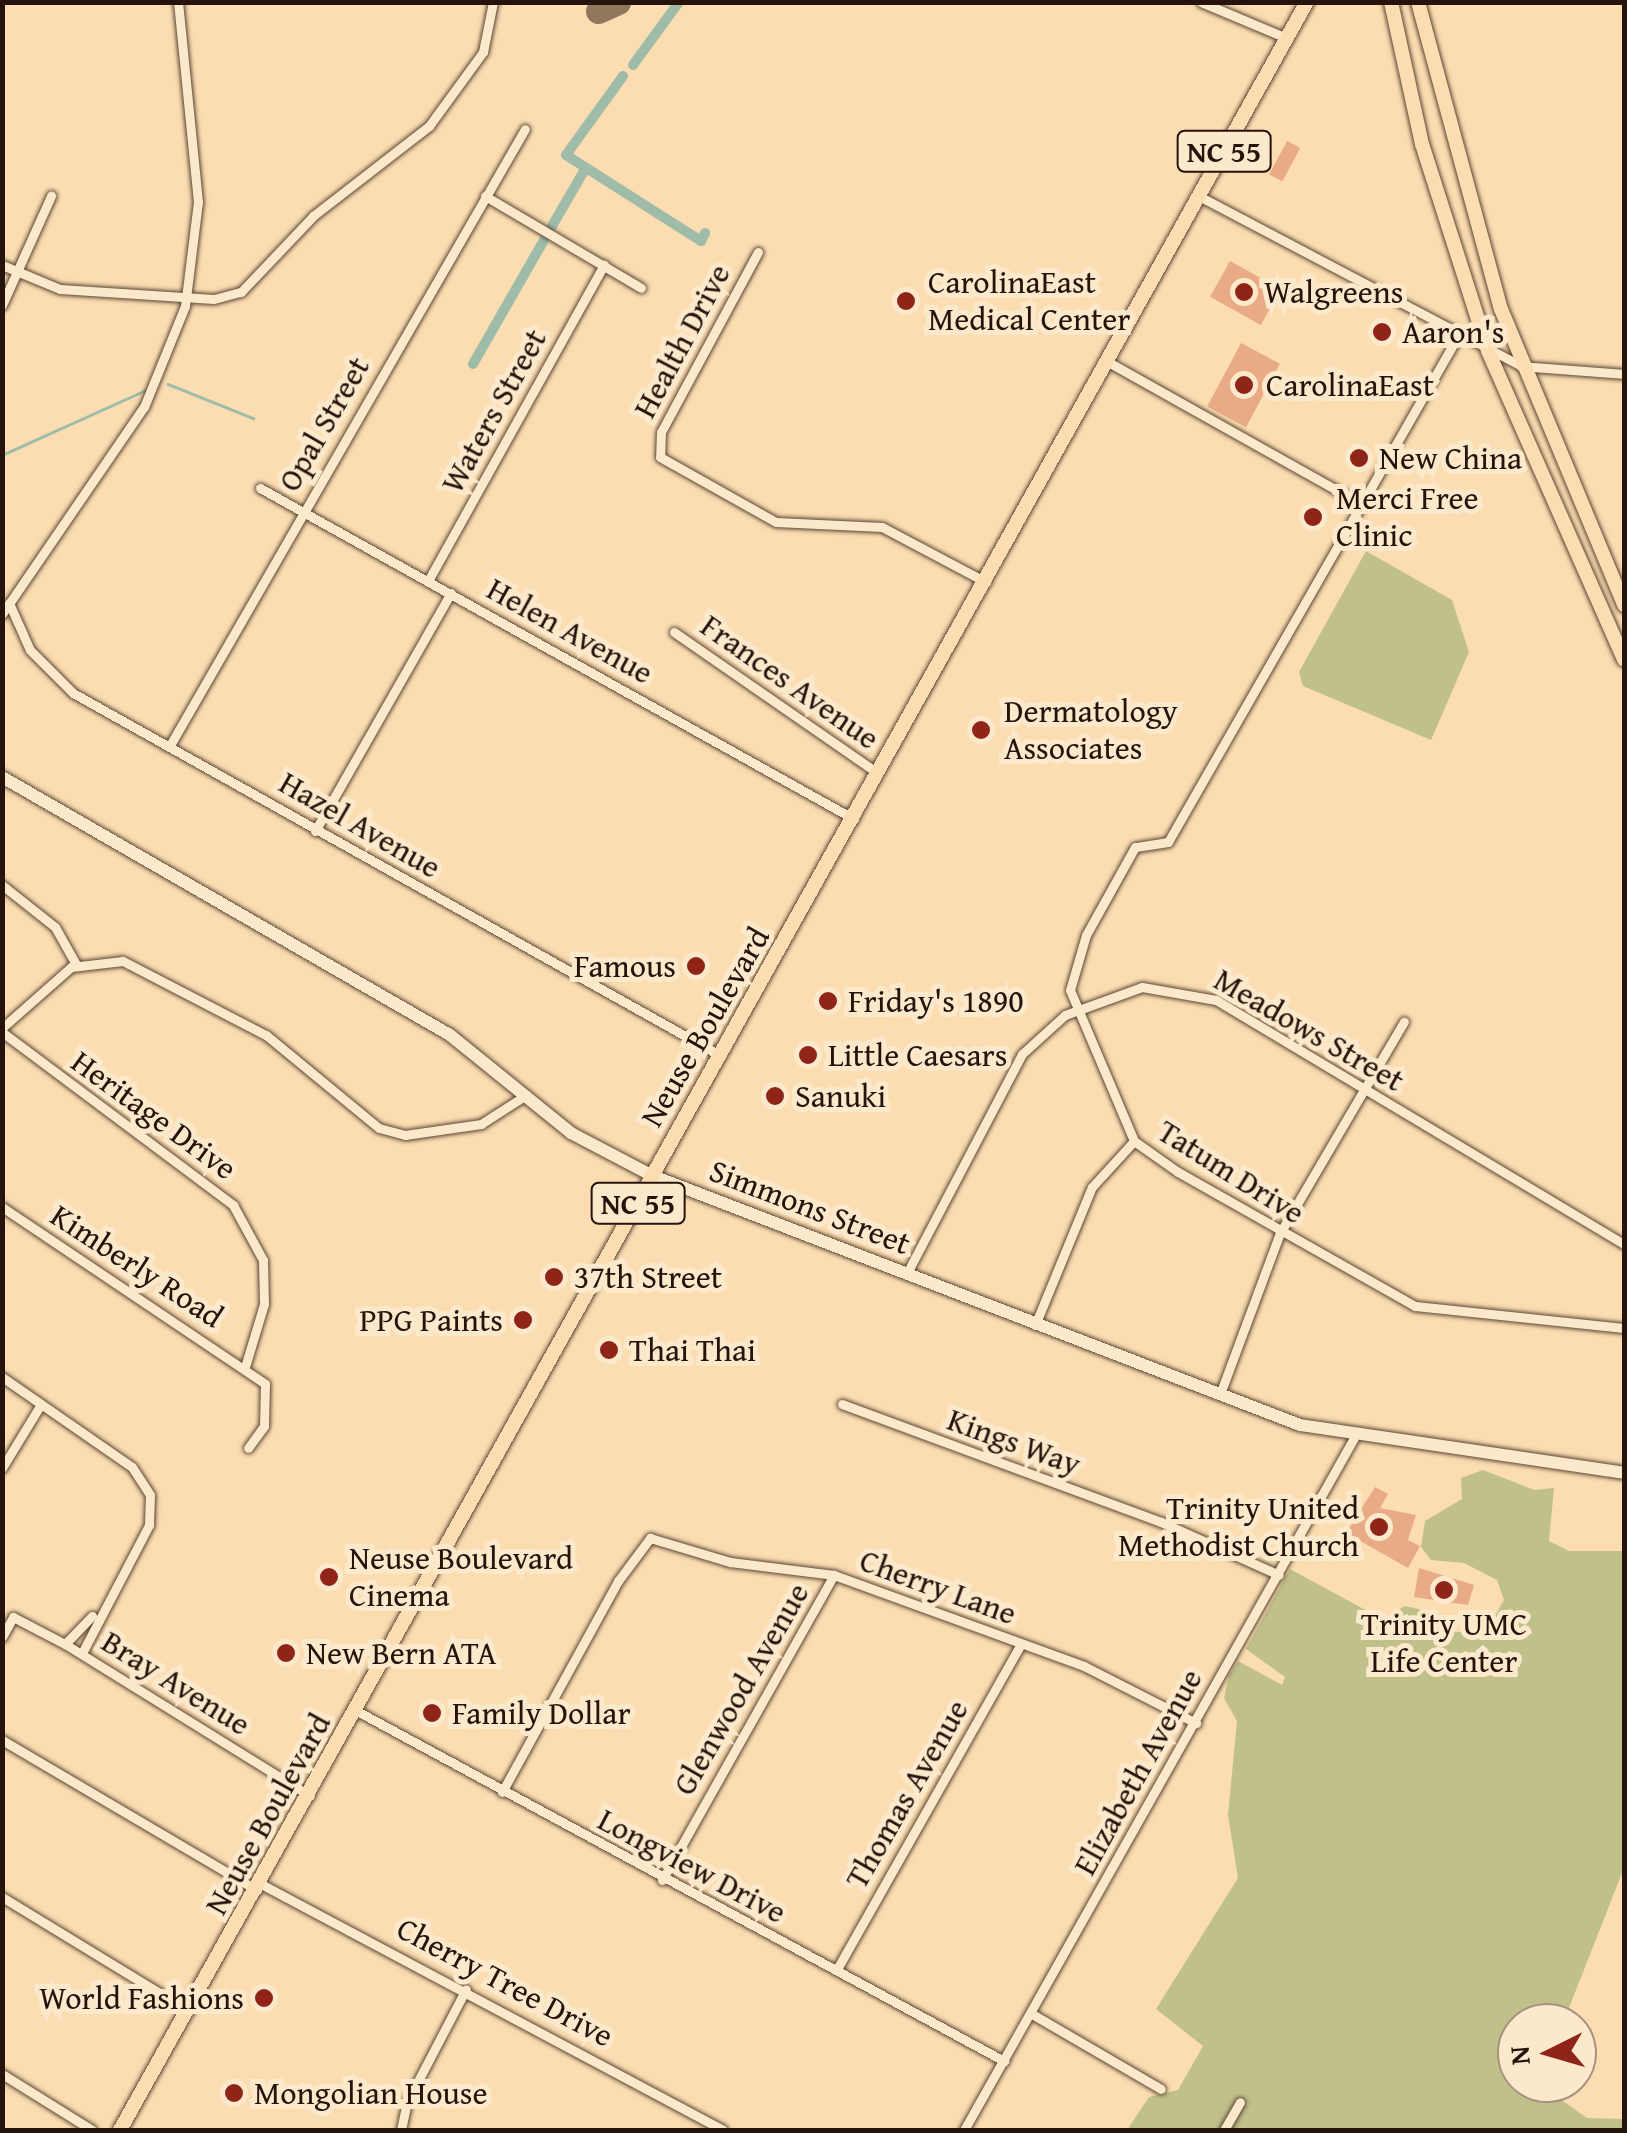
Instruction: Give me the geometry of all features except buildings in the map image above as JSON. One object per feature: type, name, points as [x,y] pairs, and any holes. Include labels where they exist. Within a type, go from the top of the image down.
[{"type":"main road","name":"Neuse Boulevard","points":[[120,2130],[358,1712],[1292,34],[1306,2]]},
{"type":"main road","name":"NC 55","points":[[1292,34],[1317,2]]},
{"type":"main road","points":[[1391,2],[1422,144],[1488,350],[1624,659]]},
{"type":"main road","points":[[1418,2],[1455,161],[1522,366],[1624,605]]},
{"type":"street","points":[[2,614],[144,407],[187,296],[198,202],[178,2]]},
{"type":"street","points":[[2,264],[60,289],[187,296],[241,292],[313,216],[410,144],[482,52],[493,2]]},
{"type":"street","points":[[1201,2],[1292,34]]},
{"type":"street","name":"Opal Street","points":[[169,747],[525,128]]},
{"type":"street","points":[[2,305],[51,196]]},
{"type":"street","points":[[485,196],[641,288]]},
{"type":"street","points":[[1200,196],[1458,336],[1522,366],[1624,374]]},
{"type":"street","name":"Health Drive","points":[[758,252],[661,432],[660,457],[776,522],[882,527],[986,582]]},
{"type":"street","name":"Waters Street","points":[[428,581],[604,265]]},
{"type":"street","name":"Tatum Drive","points":[[1458,336],[1168,842],[1134,848],[1074,964],[1074,1010],[1134,1141],[1280,1232],[1416,1306],[1624,1328]]},
{"type":"street","points":[[1110,362],[1361,504]]},
{"type":"street","name":"Helen Avenue","points":[[260,488],[854,819]]},
{"type":"street","points":[[315,831],[451,593]]},
{"type":"street","name":"Hazel Avenue","points":[[9,603],[52,677],[315,831],[721,1056]]},
{"type":"street","name":"Frances Avenue","points":[[674,632],[878,773]]},
{"type":"street","name":"Simmons Street","points":[[2,777],[440,1030],[588,1144],[653,1176],[1035,1326],[1354,1438],[1624,1473]]},
{"type":"street","points":[[2,885],[55,927],[77,966]]},
{"type":"street","points":[[2,1030],[48,982],[77,966],[123,961],[148,968],[290,1051],[380,1128],[405,1136],[468,1127],[526,1095]]},
{"type":"street","name":"Meadows Street","points":[[907,1273],[1022,1054],[1074,1010],[1129,989],[1190,990],[1624,1244]]},
{"type":"street","points":[[1220,1394],[1280,1232],[1404,1022]]},
{"type":"street","name":"Heritage Drive","points":[[2,1030],[233,1205],[263,1260],[264,1304],[244,1367]]},
{"type":"street","points":[[1035,1326],[1092,1188],[1134,1141]]},
{"type":"street","name":"Kimberly Road","points":[[2,1207],[244,1367]]},
{"type":"street","points":[[244,1367],[266,1384],[268,1405],[248,1448]]},
{"type":"street","points":[[2,1377],[132,1467],[150,1495],[149,1525],[98,1610],[82,1653]]},
{"type":"street","points":[[2,1468],[41,1404]]},
{"type":"street","name":"Kings Way","points":[[842,1404],[1160,1522],[1279,1575]]},
{"type":"street","name":"Elizabeth Avenue","points":[[964,2130],[1354,1438]]},
{"type":"street","name":"Cherry Lane","points":[[502,1792],[618,1580],[650,1538],[730,1562],[834,1575],[1115,1679],[1196,1723]]},
{"type":"street","name":"Glenwood Avenue","points":[[662,1880],[834,1575]]},
{"type":"street","points":[[65,1644],[98,1610]]},
{"type":"street","name":"Bray Avenue","points":[[2,1637],[13,1617],[82,1653],[310,1796]]},
{"type":"street","name":"Thomas Avenue","points":[[836,1969],[1021,1644]]},
{"type":"street","name":"Longview Drive","points":[[358,1712],[662,1880],[1004,2061]]},
{"type":"street","name":"Cherry Tree Drive","points":[[2,1740],[259,1887],[466,1989],[723,2130]]},
{"type":"street","points":[[2,1896],[189,2012]]},
{"type":"street","points":[[401,2130],[407,2102],[466,1989]]},
{"type":"street","points":[[1032,2014],[1162,2089]]},
{"type":"street","points":[[2,2074],[92,2130]]},
{"type":"street","points":[[1224,2130],[1240,2102]]},
{"type":"green space","points":[[1366,551],[1452,600],[1469,652],[1431,740],[1303,686],[1299,672]]},
{"type":"green space","points":[[1483,1470],[1534,1490],[1554,1488],[1549,1541],[1569,1551],[1624,1551],[1624,1868],[1571,2003],[1497,2003],[1497,2103],[1566,2103],[1587,2118],[1624,2119],[1624,2130],[1127,2130],[1149,2097],[1178,2090],[1203,2046],[1156,2009],[1238,1878],[1228,1815],[1237,1721],[1224,1698],[1229,1675],[1238,1661],[1282,1685],[1285,1677],[1246,1649],[1290,1569],[1382,1619],[1405,1606],[1437,1613],[1455,1632],[1486,1632],[1504,1600],[1497,1580],[1464,1563],[1431,1560],[1421,1547],[1425,1521],[1462,1499],[1461,1478]]},
{"type":"waterway","points":[[633,65],[679,2]]},
{"type":"waterway","points":[[623,76],[566,155],[701,241],[705,233]]},
{"type":"waterway","points":[[552,226],[585,169]]},
{"type":"waterway","points":[[473,364],[544,240]]},
{"type":"waterway","points":[[168,384],[253,418]]},
{"type":"waterway","points":[[2,455],[146,390]]},
{"type":"taxiway","points":[[598,11],[618,2]]},
{"type":"place","name":"Walgreens","points":[[1244,292]]},
{"type":"place","name":"CarolinaEast Medical Center","points":[[906,301]]},
{"type":"place","name":"Aaron's","points":[[1382,332]]},
{"type":"place","name":"CarolinaEast","points":[[1244,385]]},
{"type":"place","name":"New China","points":[[1359,458]]},
{"type":"place","name":"Merci Free Clinic","points":[[1313,517]]},
{"type":"place","name":"Dermatology Associates","points":[[981,730]]},
{"type":"place","name":"Famous","points":[[696,966]]},
{"type":"place","name":"Friday's 1890","points":[[828,1001]]},
{"type":"place","name":"Little Caesars","points":[[808,1055]]},
{"type":"place","name":"Sanuki","points":[[775,1096]]},
{"type":"place","name":"37th Street","points":[[554,1277]]},
{"type":"place","name":"PPG Paints","points":[[523,1320]]},
{"type":"place","name":"Thai Thai","points":[[609,1350]]},
{"type":"place","name":"Trinity United Methodist Church","points":[[1379,1527]]},
{"type":"place","name":"Neuse Boulevard Cinema","points":[[329,1577]]},
{"type":"place","name":"Trinity UMC Life Center","points":[[1444,1590]]},
{"type":"place","name":"New Bern ATA","points":[[286,1653]]},
{"type":"place","name":"Family Dollar","points":[[432,1713]]},
{"type":"place","name":"World Fashions","points":[[264,1998]]},
{"type":"place","name":"Mongolian House","points":[[234,2093]]}]
